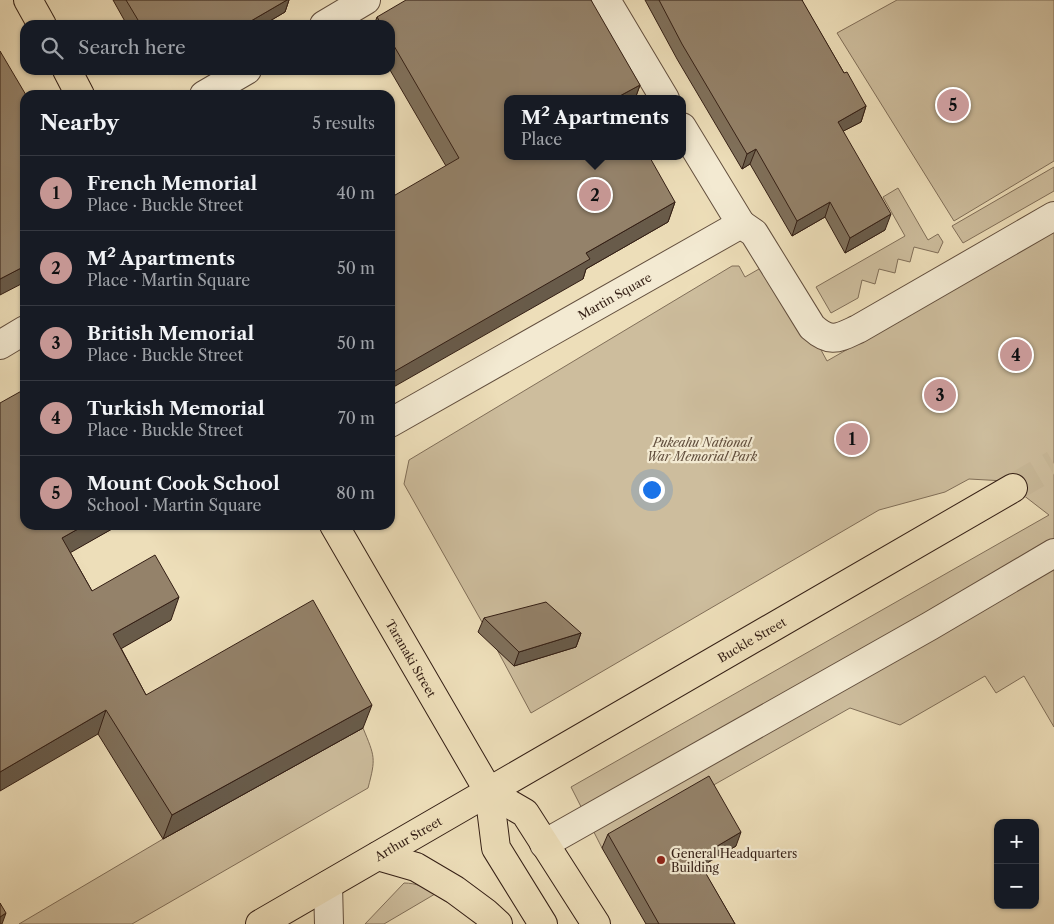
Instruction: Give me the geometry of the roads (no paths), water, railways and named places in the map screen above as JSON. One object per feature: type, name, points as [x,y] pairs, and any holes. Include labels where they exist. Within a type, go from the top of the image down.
[{"type":"main road","points":[[28,0],[39,20]]},
{"type":"main road","points":[[70,75],[77,90]]},
{"type":"main road","name":"Buckle Street","points":[[489,792],[1014,488]]},
{"type":"main road","name":"Taranaki Street","points":[[337,530],[489,792],[496,848],[543,924]]},
{"type":"main road","name":"Taranaki Street","points":[[489,792],[525,813],[596,924]]},
{"type":"main road","name":"Arthur Street","points":[[260,924],[489,792]]},
{"type":"main road","points":[[378,856],[416,867],[454,890],[498,924]]},
{"type":"street","points":[[332,20],[366,0]]},
{"type":"street","points":[[606,0],[663,95]]},
{"type":"street","points":[[213,90],[238,75]]},
{"type":"street","points":[[686,135],[741,224],[754,233],[812,327],[822,336],[837,338],[858,329],[1054,216]]},
{"type":"street","name":"Martin Square","points":[[395,420],[741,224]]},
{"type":"street","points":[[0,345],[20,333]]},
{"type":"street","points":[[544,844],[1054,553]]},
{"type":"street","points":[[328,885],[329,924]]},
{"type":"tunnel","points":[[1013,488],[1054,464]]},
{"type":"place","name":"Mount Cook School","points":[[953,105]]},
{"type":"place","name":"M² Apartments","points":[[595,195]]},
{"type":"place","name":"Turkish Memorial","points":[[1016,355]]},
{"type":"place","name":"British Memorial","points":[[940,395]]},
{"type":"place","name":"French Memorial","points":[[852,439]]},
{"type":"place","name":"General Headquarters Building","points":[[661,860]]},
{"type":"park label","name":"Pukeahu National War Memorial Park","points":[[702,449]]}]
